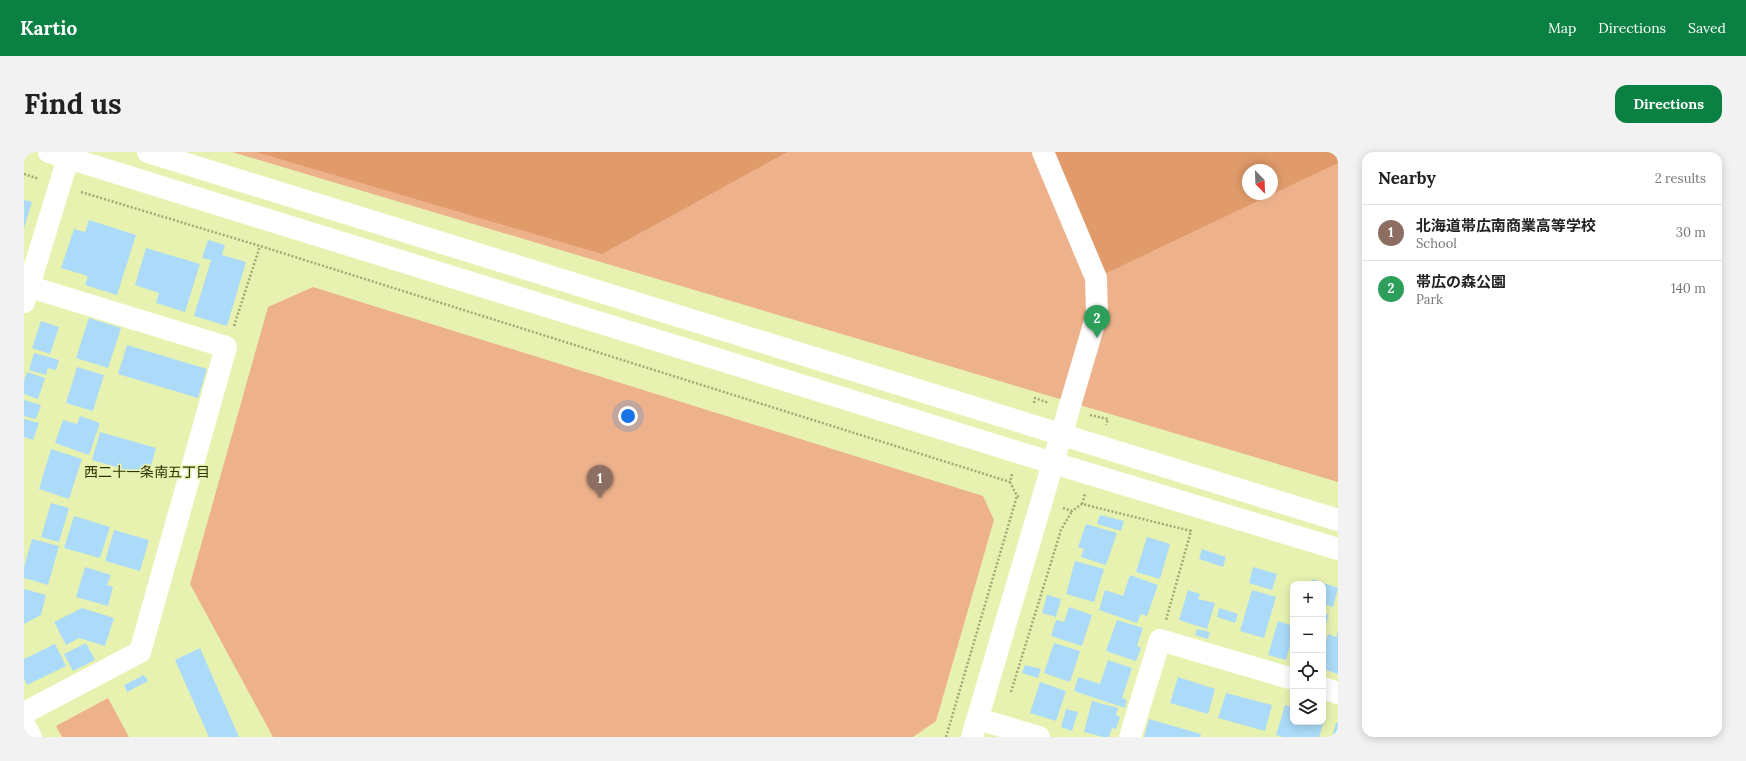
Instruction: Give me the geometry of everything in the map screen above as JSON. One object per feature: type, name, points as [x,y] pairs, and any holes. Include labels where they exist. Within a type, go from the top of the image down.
[{"type":"street","points":[[148,152],[1338,520]]},
{"type":"street","points":[[1039,737],[1000,726],[975,728],[1097,314],[1096,278],[1043,152]]},
{"type":"street","points":[[24,713],[140,652],[226,346],[26,291],[60,185],[62,154],[1053,463],[1338,549]]},
{"type":"street","points":[[1130,737],[1160,640],[1290,678]]},
{"type":"street","points":[[1326,689],[1338,693]]},
{"type":"street","points":[[24,724],[31,737]]},
{"type":"path","points":[[24,174],[260,246],[1010,482]]},
{"type":"path","points":[[226,346],[260,246]]},
{"type":"path","points":[[946,737],[1017,496]]},
{"type":"path","points":[[1042,501],[1072,511]]},
{"type":"path","points":[[1000,726],[1061,530],[1072,511],[1082,504],[1192,531],[1160,640]]},
{"type":"shaded area","points":[[232,152],[1338,152],[1338,482]]},
{"type":"shaded area","points":[[256,152],[787,152],[602,254]]},
{"type":"shaded area","points":[[1043,152],[1338,152],[1338,163],[1278,192],[1278,164],[1242,164],[1242,200],[1260,200],[1096,278]]},
{"type":"shaded area","points":[[313,287],[983,496],[994,520],[936,721],[913,737],[273,737],[190,584],[268,307]]},
{"type":"shaded area","points":[[108,698],[129,737],[62,737],[56,726]]},
{"type":"building","points":[[24,200],[32,202],[24,228]]},
{"type":"building","points":[[89,220],[136,235],[117,295],[85,285],[88,276],[61,268],[74,229],[85,232]]},
{"type":"building","points":[[208,240],[225,245],[222,255],[246,262],[227,326],[194,316],[211,260],[202,258]]},
{"type":"building","points":[[146,248],[200,264],[185,312],[156,303],[159,293],[135,285]]},
{"type":"building","points":[[89,318],[121,328],[108,368],[76,358]]},
{"type":"building","points":[[41,321],[59,327],[50,354],[32,348]]},
{"type":"building","points":[[127,345],[207,369],[198,398],[118,374]]},
{"type":"building","points":[[34,353],[59,360],[56,370],[48,368],[46,375],[29,370]]},
{"type":"building","points":[[77,367],[104,375],[93,411],[66,403]]},
{"type":"building","points":[[27,372],[45,378],[38,399],[24,394],[24,381]]},
{"type":"building","points":[[24,400],[41,405],[36,419],[24,416]]},
{"type":"building","points":[[80,416],[100,423],[89,455],[55,443],[63,420],[77,424]]},
{"type":"building","points":[[24,419],[39,423],[33,440],[24,437]]},
{"type":"building","points":[[100,432],[156,448],[148,476],[92,460]]},
{"type":"building","points":[[51,449],[82,459],[69,499],[39,489]]},
{"type":"building","points":[[51,503],[69,508],[59,542],[41,537]]},
{"type":"building","points":[[1100,515],[1124,521],[1121,531],[1097,524]]},
{"type":"building","points":[[74,516],[110,527],[100,558],[64,548]]},
{"type":"building","points":[[1086,524],[1117,533],[1106,565],[1081,557],[1084,549],[1078,547]]},
{"type":"building","points":[[114,530],[149,540],[140,571],[105,561]]},
{"type":"building","points":[[1147,537],[1170,544],[1160,579],[1136,572]]},
{"type":"building","points":[[32,539],[59,546],[48,585],[24,578],[24,567]]},
{"type":"building","points":[[1202,549],[1226,557],[1223,567],[1199,559]]},
{"type":"building","points":[[1075,561],[1104,569],[1094,602],[1066,594]]},
{"type":"building","points":[[85,567],[111,575],[107,585],[113,587],[108,606],[76,597]]},
{"type":"building","points":[[1253,567],[1277,574],[1272,590],[1249,583]]},
{"type":"building","points":[[1130,575],[1158,585],[1147,616],[1141,614],[1137,623],[1099,610],[1105,590],[1123,596]]},
{"type":"building","points":[[1326,584],[1338,588],[1333,607],[1326,605]]},
{"type":"building","points":[[24,589],[46,595],[41,615],[24,624]]},
{"type":"building","points":[[1188,590],[1200,594],[1198,599],[1215,603],[1207,629],[1179,620]]},
{"type":"building","points":[[1252,590],[1276,597],[1264,638],[1240,631]]},
{"type":"building","points":[[1047,595],[1061,599],[1056,617],[1042,613]]},
{"type":"building","points":[[1069,607],[1092,615],[1082,646],[1051,636],[1056,620],[1064,622]]},
{"type":"building","points":[[82,608],[114,618],[105,646],[79,638],[66,645],[54,622]]},
{"type":"building","points":[[1219,608],[1238,614],[1235,623],[1217,617]]},
{"type":"building","points":[[1326,614],[1329,615],[1326,624]]},
{"type":"building","points":[[1117,620],[1143,628],[1137,646],[1141,648],[1136,661],[1106,651]]},
{"type":"building","points":[[1278,621],[1290,625],[1290,646],[1286,660],[1268,655]]},
{"type":"building","points":[[1197,629],[1210,632],[1208,639],[1195,635]]},
{"type":"building","points":[[1338,631],[1338,674],[1326,670],[1326,640],[1328,634],[1336,637]]},
{"type":"building","points":[[86,643],[95,660],[73,671],[64,654]]},
{"type":"building","points":[[1054,643],[1080,651],[1070,682],[1044,673]]},
{"type":"building","points":[[55,644],[66,666],[27,685],[24,678],[24,659]]},
{"type":"building","points":[[200,648],[239,737],[209,737],[175,660]]},
{"type":"building","points":[[1108,660],[1132,668],[1122,698],[1127,700],[1125,708],[1074,691],[1078,677],[1100,684]]},
{"type":"building","points":[[1025,665],[1041,669],[1038,678],[1022,673]]},
{"type":"building","points":[[144,675],[148,681],[127,692],[124,685]]},
{"type":"building","points":[[1178,677],[1215,689],[1208,714],[1170,703]]},
{"type":"building","points":[[1040,682],[1066,691],[1056,721],[1030,713]]},
{"type":"building","points":[[1226,693],[1272,705],[1265,731],[1218,718]]},
{"type":"building","points":[[1092,701],[1118,708],[1116,715],[1120,717],[1116,729],[1112,728],[1109,737],[1084,732]]},
{"type":"building","points":[[1285,705],[1290,707],[1290,725],[1323,725],[1319,737],[1283,737],[1276,735]]},
{"type":"building","points":[[1066,709],[1078,712],[1072,731],[1061,727]]},
{"type":"building","points":[[1149,719],[1201,734],[1200,737],[1144,737]]},
{"type":"building","points":[[1336,723],[1338,723],[1338,737],[1332,737]]},
{"type":"place","name":"帯広の森公園","points":[[1097,338]]},
{"type":"place","name":"北海道帯広南商業高等学校","points":[[600,498]]},
{"type":"district","name":"西二十一条南五丁目","points":[[147,472]]}]
